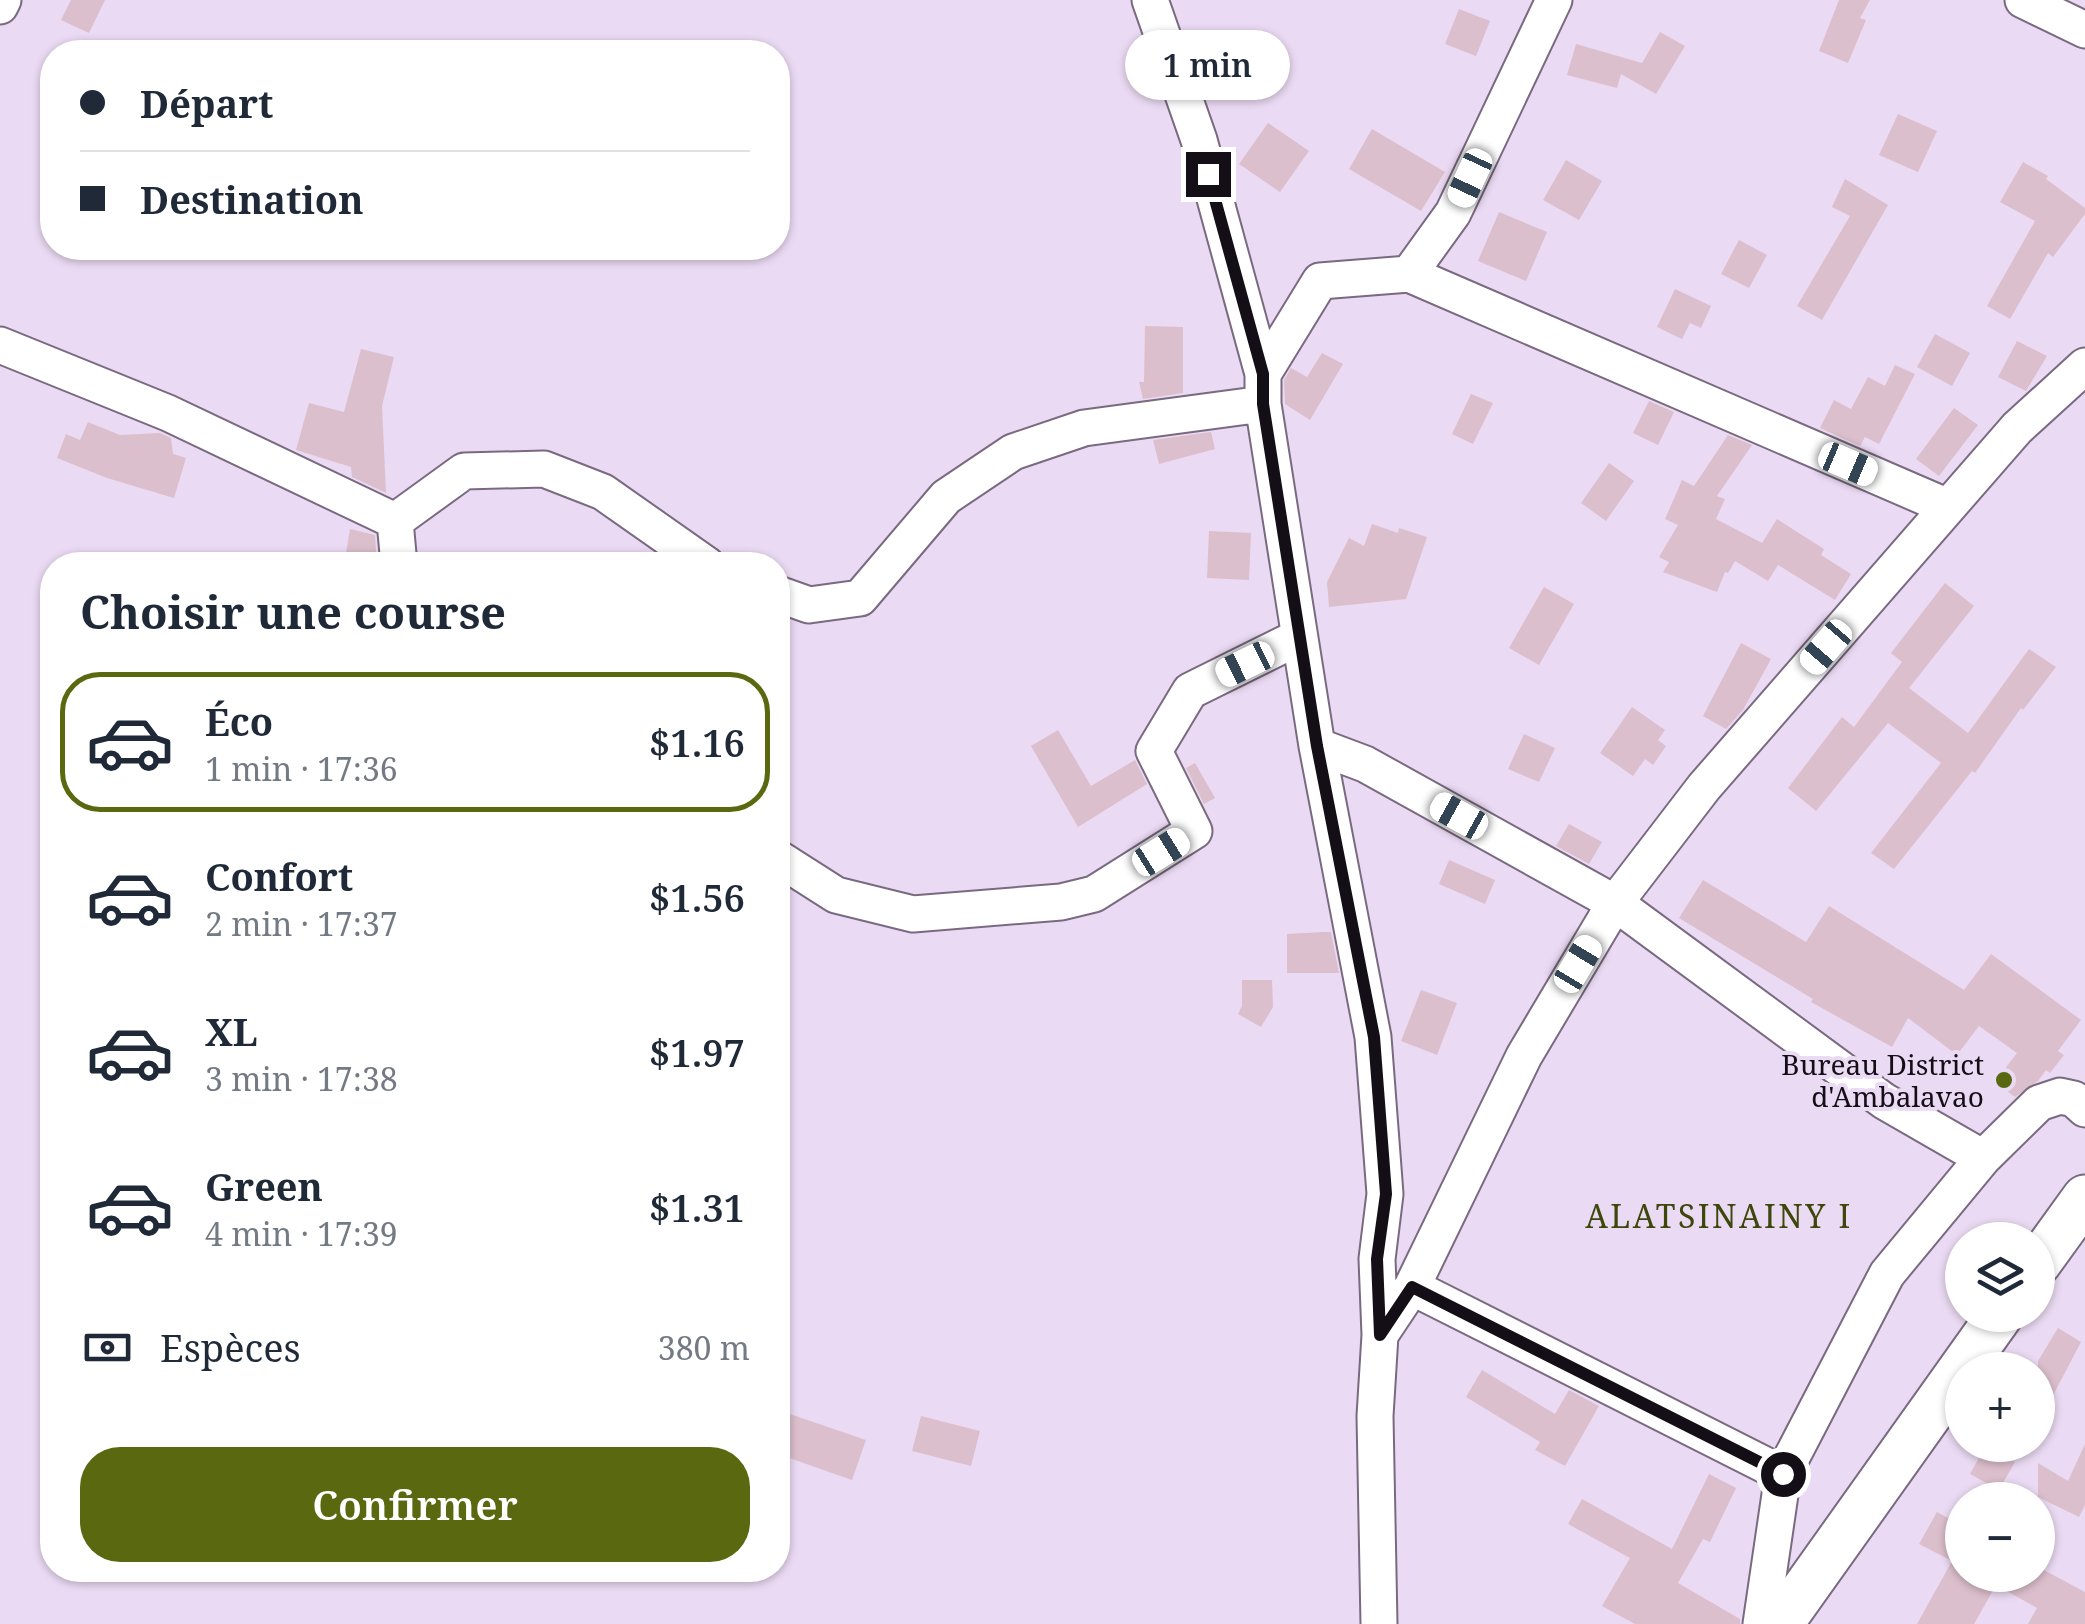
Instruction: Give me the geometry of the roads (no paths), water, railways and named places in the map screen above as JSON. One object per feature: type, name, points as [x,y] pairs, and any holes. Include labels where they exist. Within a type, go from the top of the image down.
[{"type":"main road","points":[[2055,1239],[2085,1198]]},
{"type":"main road","points":[[1780,1624],[1988,1332]]},
{"type":"street","points":[[1150,0],[1198,140],[1263,389],[1317,746],[1374,1037],[1386,1194],[1377,1259],[1379,1624]]},
{"type":"street","points":[[1409,274],[1453,213],[1554,0]]},
{"type":"street","points":[[2023,0],[2085,30]]},
{"type":"street","points":[[790,598],[809,604],[860,598],[946,497],[1013,452],[1084,428],[1263,389],[1320,281],[1409,274],[1948,507]]},
{"type":"street","points":[[0,345],[168,412],[395,521]]},
{"type":"street","points":[[1380,1335],[1412,1287],[1524,1056],[1615,902],[1704,787],[2017,428],[2085,366]]},
{"type":"street","points":[[395,521],[464,472],[544,469],[603,492],[688,552]]},
{"type":"street","points":[[395,521],[398,552]]},
{"type":"street","points":[[790,866],[836,896],[913,914],[1062,902],[1094,894],[1194,831],[1154,751],[1190,691],[1299,637]]},
{"type":"street","points":[[1317,746],[1365,764],[1615,902],[1884,1101],[1983,1158]]},
{"type":"street","points":[[1761,1624],[1783,1474],[1888,1274],[1983,1158],[2039,1103],[2060,1096],[2085,1109]]},
{"type":"street","points":[[1412,1287],[1783,1474]]},
{"type":"place","name":"Bureau District d'Ambalavao","points":[[2004,1080]]},
{"type":"district","name":"ALATSINAINY I","points":[[1719,1215]]}]
